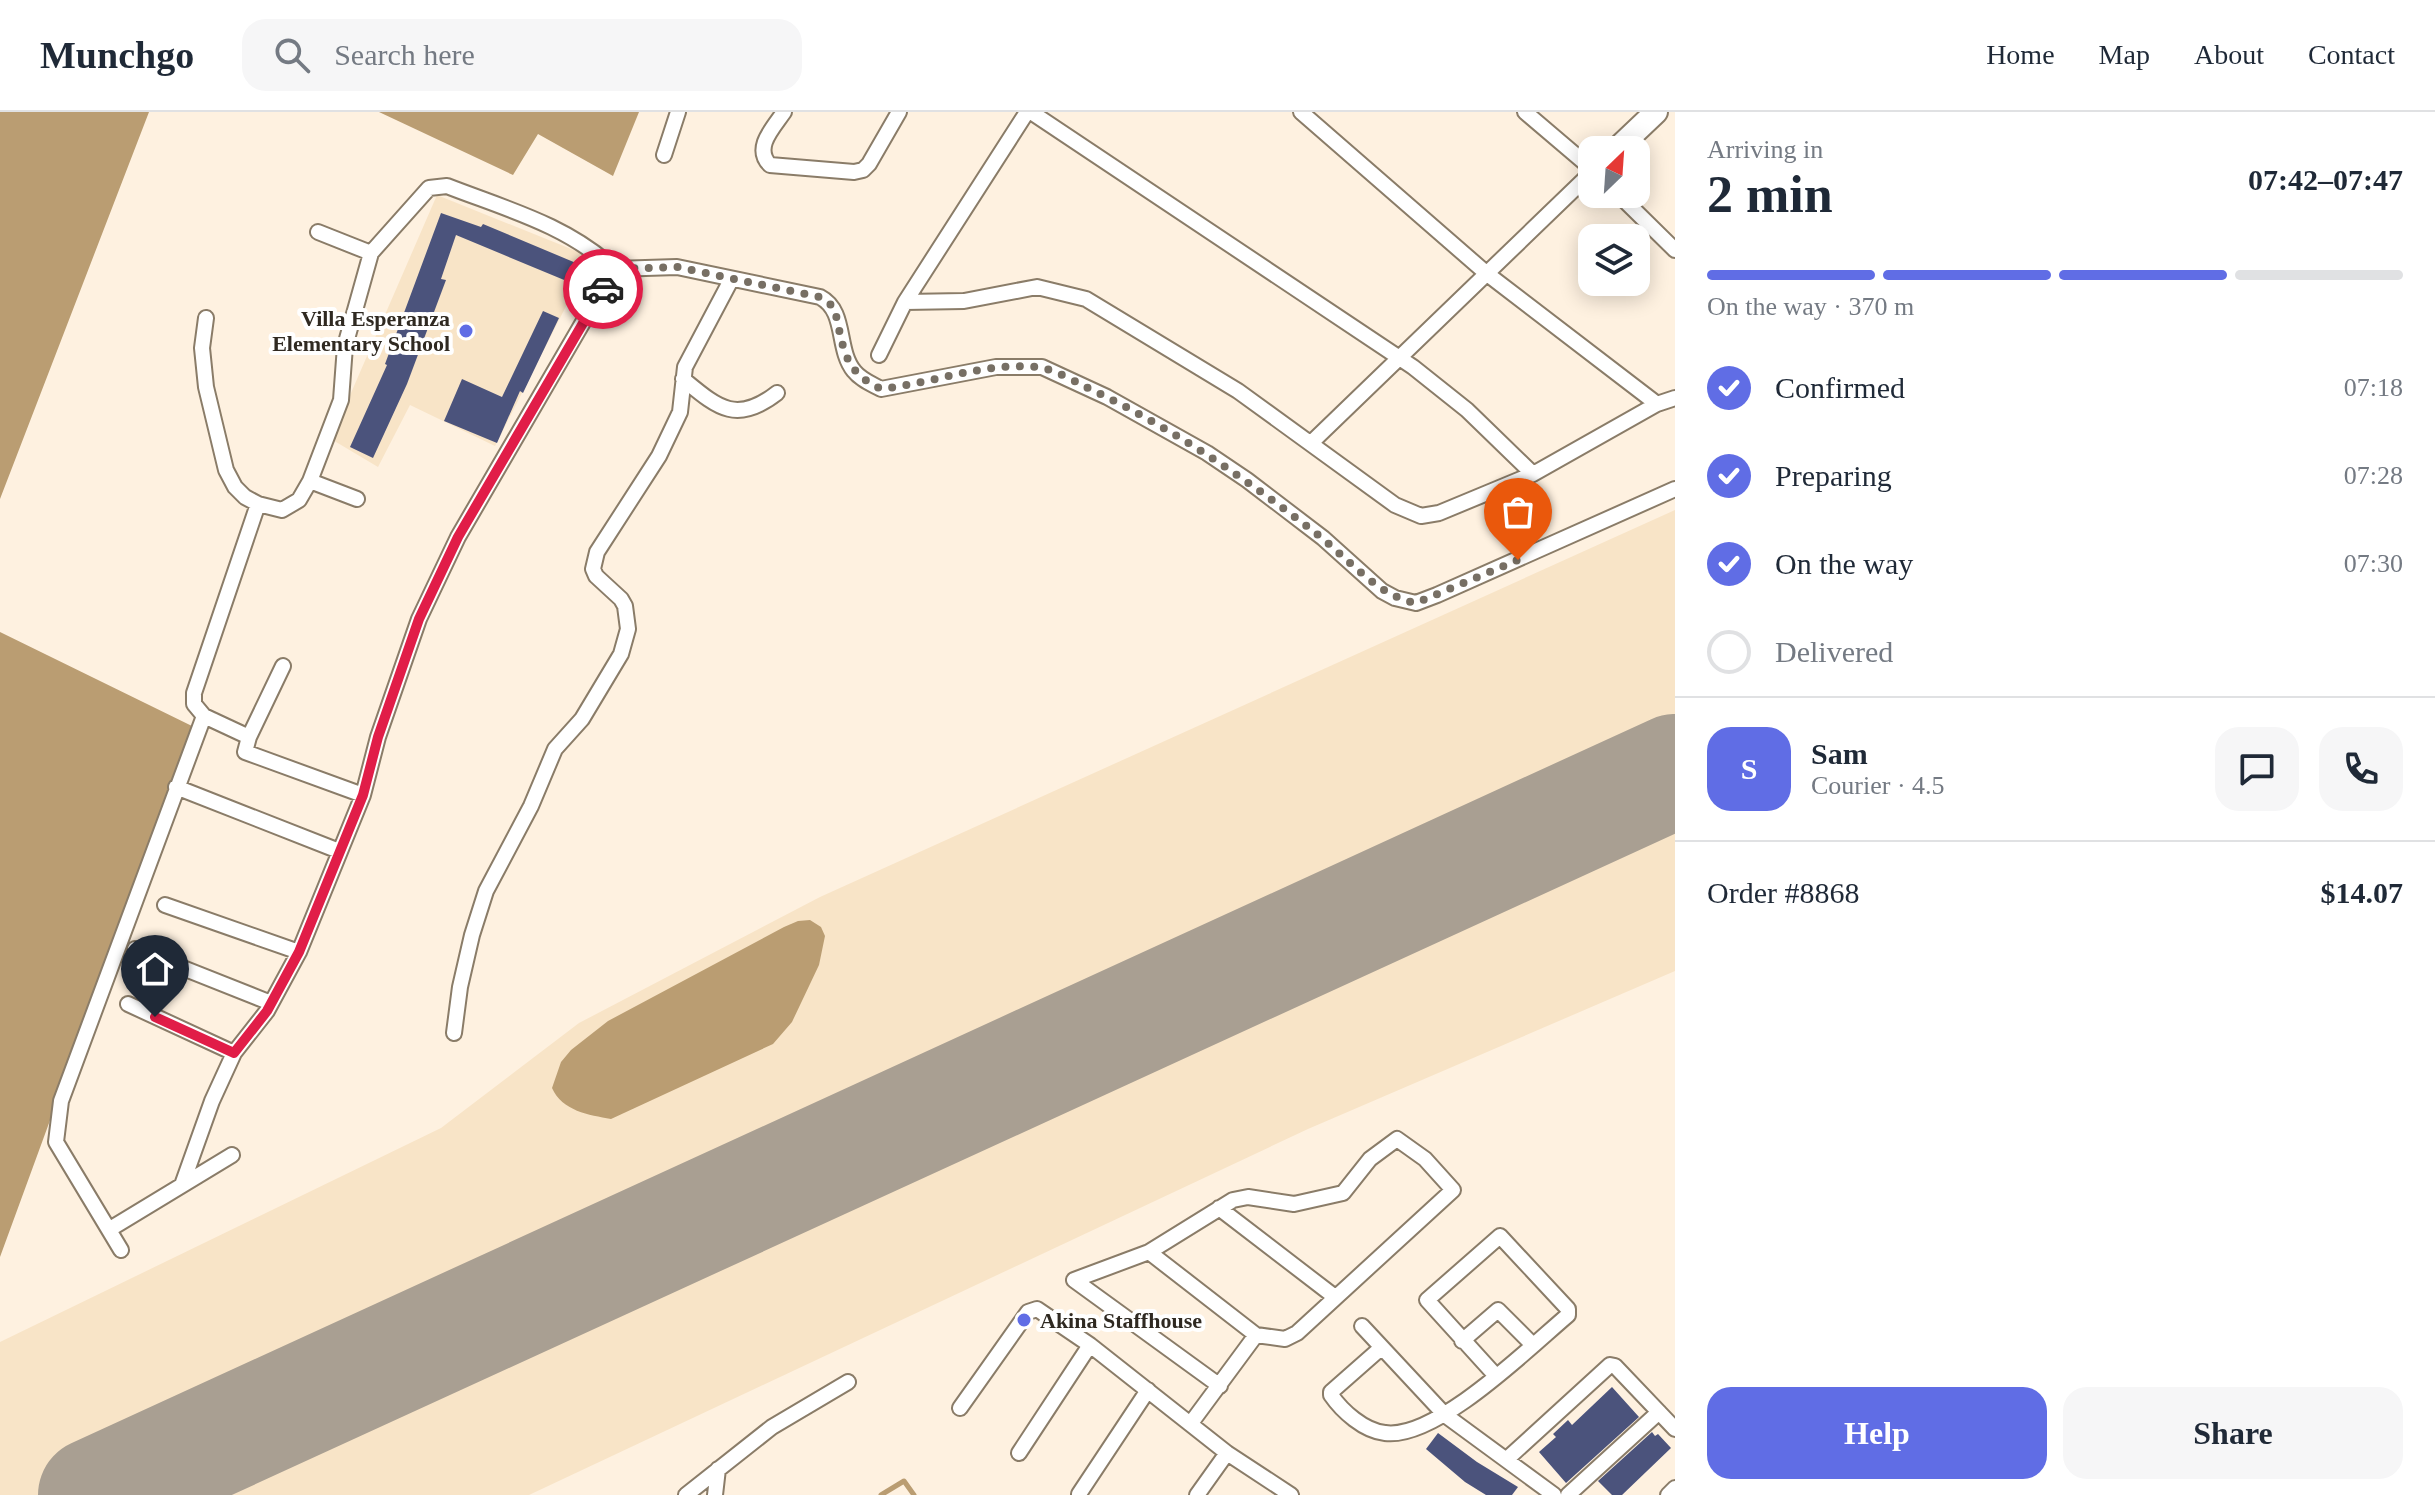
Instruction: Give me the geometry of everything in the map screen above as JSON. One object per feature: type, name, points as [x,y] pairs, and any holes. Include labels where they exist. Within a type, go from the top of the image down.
[{"type":"street","points":[[664,155],[678,112]]},
{"type":"street","points":[[784,112],[763,145],[763,156],[770,165],[854,172],[863,170],[869,164],[899,112]]},
{"type":"street","points":[[879,355],[905,302],[1029,112],[1397,357],[1467,410],[1533,474]]},
{"type":"street","points":[[1301,112],[1486,273],[1657,404]]},
{"type":"street","points":[[1525,112],[1578,159]]},
{"type":"street","points":[[1631,136],[1656,112]]},
{"type":"street","points":[[1311,443],[1578,184]]},
{"type":"street","points":[[206,318],[202,348],[206,387],[226,470],[235,487],[258,504],[282,510],[299,500],[310,481],[341,400],[345,346],[371,253],[429,188],[447,186],[560,230],[592,249],[614,269],[677,267],[806,293],[826,300],[834,307],[852,370],[881,389],[996,367],[1042,367],[1107,397],[1207,453],[1323,538],[1382,591],[1405,601],[1416,603],[1437,595],[1675,489]]},
{"type":"street","points":[[1632,208],[1675,250]]},
{"type":"street","points":[[318,232],[371,253]]},
{"type":"street","points":[[182,1185],[212,1101],[234,1053],[271,1003],[299,952],[363,795],[378,737],[419,619],[452,550],[614,269]]},
{"type":"street","points":[[454,1033],[460,987],[486,891],[531,806],[555,749],[582,719],[621,654],[628,629],[625,606],[596,576],[593,569],[597,552],[659,456],[680,412],[685,367],[731,280]]},
{"type":"street","points":[[905,302],[964,301],[1037,287],[1086,299],[1238,391],[1395,505],[1421,516],[1439,513],[1533,474],[1657,404],[1675,398]]},
{"type":"street","points":[[683,379],[703,396],[730,411],[756,406],[777,393]]},
{"type":"street","points":[[310,481],[357,499]]},
{"type":"street","points":[[249,737],[204,716],[194,704],[194,693],[258,504]]},
{"type":"street","points":[[283,666],[249,737],[245,752],[363,795]]},
{"type":"street","points":[[121,1250],[61,1153],[55,1132],[61,1101],[204,716]]},
{"type":"street","points":[[176,787],[339,851]]},
{"type":"street","points":[[165,905],[299,952]]},
{"type":"street","points":[[135,949],[271,1003]]},
{"type":"street","points":[[128,1004],[234,1053]]},
{"type":"street","points":[[1149,1252],[1256,1335],[1285,1339],[1305,1327],[1453,1190],[1415,1150],[1397,1139],[1370,1159],[1343,1193],[1294,1204],[1240,1198],[1149,1252],[1074,1280],[1220,1386]]},
{"type":"street","points":[[110,1229],[232,1155]]},
{"type":"street","points":[[1219,1208],[1335,1297]]},
{"type":"street","points":[[1381,1348],[1331,1392],[1338,1406],[1366,1426],[1384,1434],[1401,1432],[1445,1415],[1496,1376],[1569,1312],[1500,1236],[1428,1298],[1428,1302],[1496,1376]]},
{"type":"street","points":[[960,1408],[1031,1310],[1037,1309],[1090,1345],[1227,1453],[1291,1495]]},
{"type":"street","points":[[1462,1341],[1498,1310],[1533,1345]]},
{"type":"street","points":[[1362,1326],[1445,1415],[1554,1495]]},
{"type":"street","points":[[1191,1423],[1256,1335]]},
{"type":"street","points":[[1019,1453],[1090,1345]]},
{"type":"street","points":[[1507,1459],[1610,1365],[1615,1366],[1675,1429]]},
{"type":"street","points":[[686,1495],[772,1427],[848,1382]]},
{"type":"street","points":[[1079,1494],[1148,1390]]},
{"type":"street","points":[[1568,1495],[1659,1412]]},
{"type":"street","points":[[1200,1494],[1227,1453]]},
{"type":"street","points":[[715,1495],[718,1469]]},
{"type":"street","points":[[1668,1495],[1675,1488]]},
{"type":"shaded area","points":[[0,112],[149,112],[0,499]]},
{"type":"shaded area","points":[[379,112],[639,112],[613,176],[538,134],[513,175]]},
{"type":"shaded area","name":"Villa Esperanza Elementary School","points":[[437,195],[591,257],[495,446],[410,405],[378,467],[331,439]]},
{"type":"shaded area","points":[[1675,510],[1675,971],[1308,1129],[529,1495],[0,1495],[0,1342],[441,1128],[579,1023],[820,897]]},
{"type":"shaded area","points":[[0,632],[194,727],[0,1257]]},
{"type":"shaded area","points":[[810,920],[821,927],[825,936],[819,965],[792,1022],[773,1044],[611,1119],[577,1111],[557,1096],[552,1088],[561,1062],[571,1050],[608,1021],[784,927]]},
{"type":"building","points":[[441,213],[481,227],[483,224],[576,263],[569,282],[456,235],[441,279],[446,280],[407,384],[373,458],[350,447],[387,365]]},
{"type":"building","points":[[543,311],[559,318],[523,393],[520,391],[497,443],[444,421],[462,379],[502,397]]},
{"type":"building","points":[[1612,1387],[1639,1417],[1566,1483],[1539,1452],[1556,1437],[1553,1434],[1568,1420],[1572,1425]]},
{"type":"building","points":[[1652,1432],[1671,1448],[1622,1495],[1612,1495],[1598,1481]]},
{"type":"building","points":[[1438,1433],[1518,1487],[1512,1495],[1486,1495],[1465,1482],[1426,1449]]},
{"type":"waterway","points":[[881,1495],[904,1481],[914,1495]]},
{"type":"taxiway","points":[[572,1249],[628,1251],[589,1296],[578,1297],[561,1288],[555,1273],[557,1264],[572,1249]]},
{"type":"runway","points":[[95,1495],[1675,771]]},
{"type":"way so far","points":[[603,289],[614,269],[677,267],[820,297],[834,307],[852,370],[881,389],[996,367],[1042,367],[1107,397],[1207,453],[1323,538],[1368,575],[1382,591],[1405,601],[1416,603],[1518,560]]},
{"type":"place","name":"Villa Esperanza Elementary School","points":[[466,331]]},
{"type":"place","name":"Akina Staffhouse","points":[[1024,1320]]},
{"type":"route","points":[[155,1017],[234,1053],[267,1011],[299,952],[363,795],[378,737],[419,619],[458,537],[603,289]]}]
